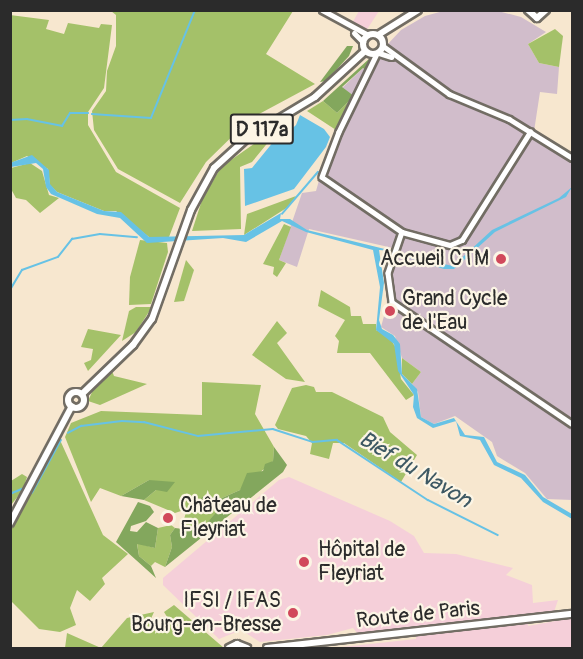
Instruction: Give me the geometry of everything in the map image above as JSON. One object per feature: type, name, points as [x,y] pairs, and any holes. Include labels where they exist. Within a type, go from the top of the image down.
[{"type":"main road","points":[[322,10],[363,42],[373,53],[420,74]]},
{"type":"main road","points":[[331,16],[368,35],[378,35],[418,10]]},
{"type":"main road","points":[[528,10],[537,18],[546,10]]},
{"type":"main road","points":[[373,53],[383,44],[394,27]]},
{"type":"main road","points":[[363,42],[368,35]]},
{"type":"main road","points":[[378,35],[383,44],[453,97],[530,132],[573,158]]},
{"type":"main road","name":"D 117a","points":[[82,394],[147,328],[161,303],[185,228],[201,188],[227,154],[254,133],[306,104],[373,53]]},
{"type":"main road","points":[[10,523],[72,406],[70,395],[82,394],[82,405],[72,406]]},
{"type":"main road","name":"Route de Paris","points":[[267,648],[573,615]]},
{"type":"main road","name":"Route de Paris","points":[[301,648],[573,615]]},
{"type":"main road","points":[[230,648],[237,644],[247,648]]},
{"type":"street","points":[[373,53],[373,67],[339,132],[323,179],[402,232],[445,244],[462,240],[530,132]]},
{"type":"street","points":[[402,232],[388,273],[389,295],[396,306],[573,424]]},
{"type":"shaded area","points":[[447,10],[498,11],[521,17],[546,32],[528,44],[539,63],[559,67],[557,94],[540,92],[533,138],[572,162],[572,500],[547,499],[525,473],[497,456],[492,442],[455,416],[434,424],[421,417],[418,392],[412,384],[421,372],[402,358],[395,336],[381,327],[387,305],[385,272],[393,248],[309,229],[297,267],[279,260],[302,193],[316,191],[327,152],[354,96],[342,88],[363,68],[367,72],[372,61],[401,30],[425,16]]},
{"type":"shaded area","points":[[359,11],[379,11],[366,31],[351,25]]},
{"type":"shaded area","name":"Hôpital de Fleyriat","points":[[289,477],[390,521],[414,536],[424,553],[456,554],[513,568],[506,575],[532,585],[533,603],[558,600],[553,615],[530,618],[528,626],[572,618],[572,648],[333,648],[416,639],[417,627],[358,634],[353,628],[327,635],[260,642],[241,630],[219,639],[163,585],[163,578],[279,480]]},
{"type":"green space","points":[[111,11],[293,11],[266,54],[315,84],[250,119],[206,162],[180,203],[118,169],[94,130],[92,111],[106,91],[107,71],[116,46],[116,15]]},
{"type":"green space","points":[[10,15],[49,20],[46,29],[64,34],[68,23],[99,28],[101,24],[112,25],[104,88],[88,112],[88,125],[116,172],[180,208],[169,237],[149,237],[116,211],[104,211],[57,192],[50,185],[48,169],[27,156],[11,163]]},
{"type":"green space","points":[[555,29],[563,36],[559,67],[539,63],[528,44]]},
{"type":"green space","points":[[347,46],[353,46],[349,56],[326,81],[320,82]]},
{"type":"green space","points":[[370,58],[368,72],[363,68],[342,87],[354,96],[337,113],[323,101]]},
{"type":"green space","points":[[354,96],[336,130],[307,111],[323,101],[337,113]]},
{"type":"green space","points":[[284,123],[252,162],[240,167],[241,229],[192,231],[202,200],[221,167]]},
{"type":"green space","points":[[30,163],[42,171],[49,195],[59,198],[40,213],[26,200],[16,198],[11,189],[11,168]]},
{"type":"green space","points":[[296,196],[288,207],[244,235],[247,214]]},
{"type":"green space","points":[[284,224],[291,227],[279,260],[286,263],[277,277],[273,274],[274,267],[263,264]]},
{"type":"green space","points":[[140,240],[167,243],[168,252],[151,304],[129,305],[130,277]]},
{"type":"green space","points":[[186,260],[194,270],[184,301],[174,302]]},
{"type":"green space","points":[[321,290],[350,307],[351,316],[361,316],[363,324],[376,324],[376,330],[389,337],[396,348],[401,379],[414,395],[406,400],[370,353],[337,353],[339,341],[335,336],[345,320],[318,306]]},
{"type":"green space","points":[[136,307],[152,307],[136,332],[122,341],[129,311]]},
{"type":"green space","points":[[277,321],[287,333],[277,343],[305,382],[286,379],[252,355]]},
{"type":"green space","points":[[88,329],[121,335],[88,371],[84,363],[91,360],[93,349],[81,347]]},
{"type":"green space","points":[[402,358],[421,372],[412,384],[402,374]]},
{"type":"green space","points":[[112,371],[114,376],[147,384],[100,405],[88,401],[93,390]]},
{"type":"green space","points":[[202,382],[261,385],[255,414],[274,447],[273,461],[240,490],[222,498],[202,497],[222,507],[205,525],[191,530],[181,529],[187,509],[175,513],[144,500],[156,490],[149,480],[121,496],[100,488],[91,502],[65,437],[71,423],[101,411],[202,415]]},
{"type":"green space","points":[[306,385],[314,387],[316,392],[332,392],[383,417],[390,432],[417,455],[401,482],[344,443],[333,443],[329,459],[310,454],[312,443],[306,436],[278,429],[275,425],[292,388]]},
{"type":"green space","points":[[60,440],[103,535],[128,554],[102,578],[105,584],[90,601],[77,590],[70,608],[76,625],[60,632],[39,629],[10,600],[11,530]]},
{"type":"green space","points":[[274,447],[287,465],[283,472],[165,567],[172,547],[170,535],[175,528],[191,530],[205,525],[221,507],[199,505],[202,497],[222,498],[240,490],[247,473],[263,471],[265,464],[273,461]]},
{"type":"green space","points":[[22,474],[27,477],[23,490],[11,505],[11,481]]},
{"type":"green space","points":[[149,480],[175,482],[167,492],[156,490],[144,500],[121,496]]},
{"type":"green space","points":[[138,502],[150,506],[154,512],[146,521],[131,526],[130,531],[137,532],[146,522],[158,528],[155,548],[137,544],[139,556],[151,566],[156,578],[116,542]]},
{"type":"green space","points":[[171,525],[175,528],[170,535],[172,547],[165,567],[155,562],[151,566],[139,556],[137,543],[155,548],[158,528]]},
{"type":"green space","points":[[174,605],[224,648],[101,648],[127,618],[154,612],[149,623],[161,631],[169,620],[164,612]]},
{"type":"green space","points":[[67,633],[101,648],[65,648]]},
{"type":"water","points":[[300,115],[324,129],[330,137],[326,147],[294,189],[245,206],[244,169],[252,168],[278,136],[283,137],[296,125]]},
{"type":"water","points":[[32,155],[49,170],[50,184],[57,192],[104,211],[121,212],[149,237],[244,235],[281,213],[280,219],[290,219],[307,230],[393,251],[379,250],[384,283],[379,320],[382,329],[393,335],[400,344],[402,374],[417,389],[421,417],[434,424],[454,418],[456,421],[433,428],[417,418],[413,407],[414,395],[398,371],[394,344],[376,330],[380,287],[373,250],[306,232],[282,221],[246,242],[223,238],[147,243],[120,218],[97,214],[51,194],[46,187],[43,169],[36,163],[11,167],[10,163]]},
{"type":"water","points":[[572,187],[566,197],[495,232],[454,269],[444,269],[397,254],[453,266],[492,230],[559,198]]},
{"type":"water","points":[[456,421],[465,435],[484,437],[497,462],[525,475],[543,497],[572,514],[572,519],[543,502],[521,478],[494,465],[480,440],[460,436]]},
{"type":"waterway","points":[[92,114],[151,118],[195,10]]},
{"type":"waterway","points":[[10,120],[27,119],[62,126],[70,113],[88,113]]},
{"type":"waterway","points":[[282,214],[318,172]]},
{"type":"waterway","points":[[10,290],[22,270],[58,257],[72,239],[100,234],[137,237]]},
{"type":"waterway","name":"Bief du Navon","points":[[68,433],[81,426],[122,421],[144,422],[198,436],[273,429],[313,442],[337,440],[428,500],[498,535]]},
{"type":"waterway","name":"Bief du Navon","points":[[32,493],[61,440]]},
{"type":"waterway","name":"Bief du Navon","points":[[10,494],[22,489]]},
{"type":"place","name":"Accueil CTM","points":[[501,259]]},
{"type":"place","name":"Grand Cycle de l'Eau","points":[[390,311]]},
{"type":"place","name":"Château de Fleyriat","points":[[168,518]]},
{"type":"place","name":"Hôpital de Fleyriat","points":[[304,562]]},
{"type":"place","name":"IFSI / IFAS Bourg-en-Bresse","points":[[293,613]]}]
